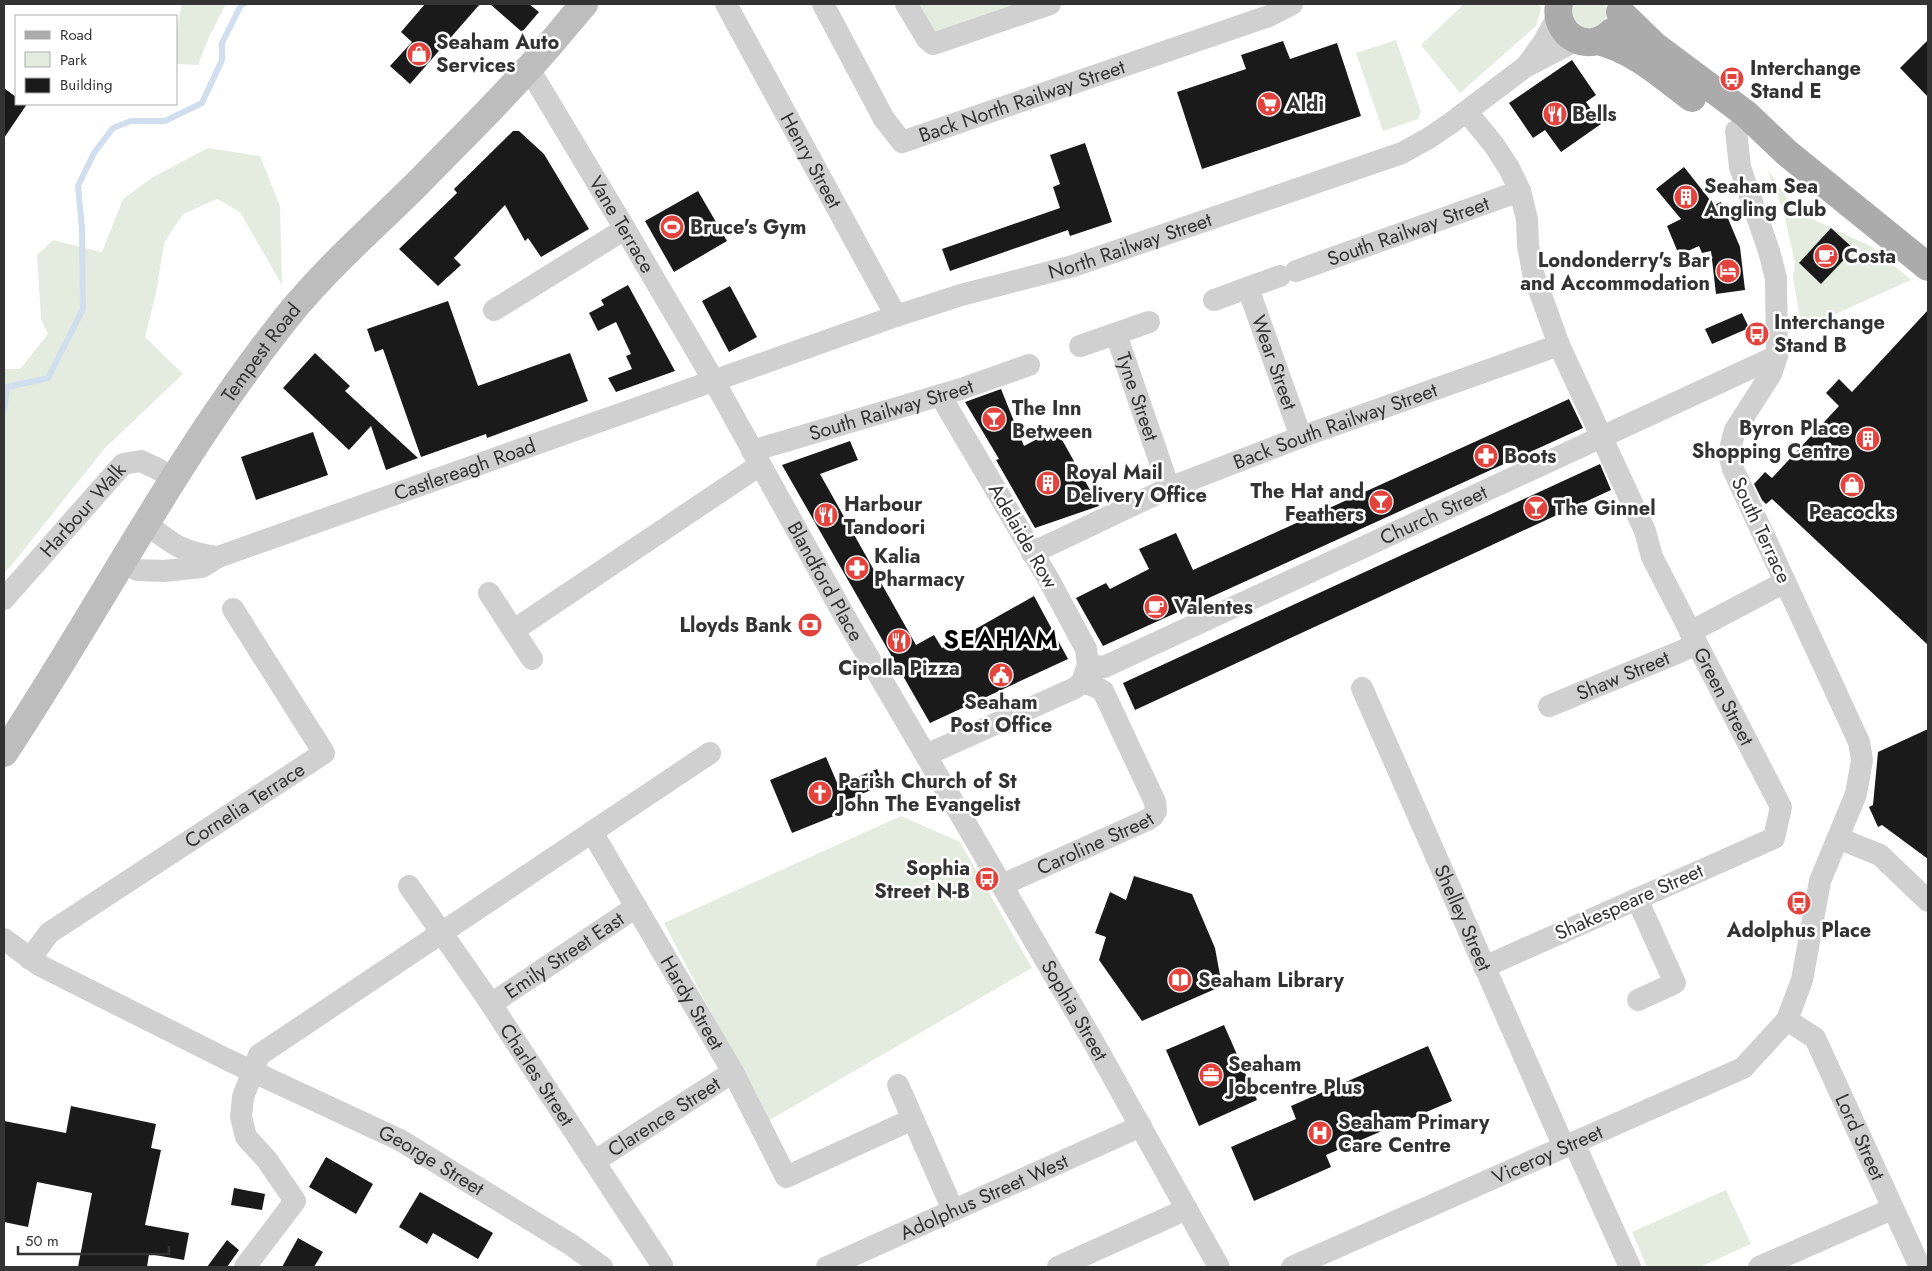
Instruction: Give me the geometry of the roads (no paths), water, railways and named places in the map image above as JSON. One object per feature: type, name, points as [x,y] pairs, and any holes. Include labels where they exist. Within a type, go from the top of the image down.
[{"type":"main road","name":"Tempest Road","points":[[4,752],[39,699],[174,480],[246,370],[298,303],[528,69],[584,4]]},
{"type":"main road","points":[[1587,41],[1608,37],[1619,21],[1620,8]]},
{"type":"main road","points":[[1620,8],[1655,46],[1746,114],[1787,153],[1928,267]]},
{"type":"main road","points":[[1558,10],[1561,26],[1568,35],[1626,50],[1736,131],[1787,153]]},
{"type":"street","name":"Back North Railway Street","points":[[823,4],[884,119],[902,142],[1269,16],[1292,4]]},
{"type":"street","points":[[906,4],[927,39],[933,44],[1050,4]]},
{"type":"street","name":"Henry Street","points":[[735,8],[896,316]]},
{"type":"street","name":"North Railway Street","points":[[1525,67],[1543,43],[1558,10]]},
{"type":"street","name":"North Railway Street","points":[[714,381],[896,316],[961,295],[1073,266],[1402,153],[1429,138],[1525,67],[1587,41]]},
{"type":"street","name":"Vane Terrace","points":[[528,69],[625,228],[728,407]]},
{"type":"street","name":"Green Street","points":[[1466,112],[1494,145],[1509,168],[1520,191],[1527,219],[1533,273],[1559,346],[1645,531],[1652,557],[1782,807],[1774,838]]},
{"type":"street","name":"South Terrace","points":[[1736,131],[1740,166],[1776,278],[1777,356],[1771,374],[1735,430],[1729,453],[1733,469],[1859,742],[1862,760],[1856,794],[1820,881],[1802,980],[1787,1020]]},
{"type":"street","name":"South Railway Street","points":[[1214,300],[1520,191]]},
{"type":"street","points":[[494,310],[625,228]]},
{"type":"street","name":"Wear Street","points":[[1248,288],[1301,437]]},
{"type":"street","points":[[1080,346],[1149,322]]},
{"type":"street","name":"Tyne Street","points":[[1116,334],[1169,488]]},
{"type":"street","name":"Back South Railway Street","points":[[1032,553],[1169,488],[1301,437],[1559,346]]},
{"type":"street","name":"Church Street","points":[[926,754],[1075,688],[1085,673],[1104,667],[1777,356]]},
{"type":"street","name":"South Railway Street","points":[[514,630],[751,450],[940,396],[1029,364]]},
{"type":"street","name":"Castlereagh Road","points":[[123,562],[137,570],[164,571],[202,567],[214,569],[714,381]]},
{"type":"street","name":"Adelaide Row","points":[[940,396],[1086,649],[1085,673]]},
{"type":"street","name":"Blandford Place","points":[[728,407],[926,754]]},
{"type":"street","name":"Harbour Walk","points":[[4,599],[123,464],[141,461],[158,469],[174,480]]},
{"type":"street","name":"Castlereagh Road","points":[[147,524],[174,545],[196,554],[214,569]]},
{"type":"street","name":"Shaw Street","points":[[1549,706],[1677,653],[1694,638],[1785,582]]},
{"type":"street","points":[[489,594],[532,659]]},
{"type":"street","name":"Cornelia Terrace","points":[[30,959],[49,933],[324,753],[233,609]]},
{"type":"street","name":"Caroline Street","points":[[1002,886],[1147,820],[1156,811],[1155,802],[1103,691],[1085,673]]},
{"type":"street","name":"Shelley Street","points":[[1362,688],[1484,967],[1630,1267]]},
{"type":"street","points":[[246,1267],[295,1201],[267,1160],[246,1137],[241,1117],[243,1097],[259,1055],[710,753]]},
{"type":"street","name":"Sophia Street","points":[[926,754],[1141,1126],[1219,1267]]},
{"type":"street","name":"Hardy Street","points":[[592,832],[733,1072],[786,1177],[913,1119]]},
{"type":"street","name":"Shakespeare Street","points":[[1484,967],[1774,838]]},
{"type":"street","points":[[1838,838],[1880,855],[1928,902]]},
{"type":"street","name":"Charles Street","points":[[409,886],[491,1004],[662,1265]]},
{"type":"street","points":[[1637,899],[1675,983],[1638,1000]]},
{"type":"street","name":"Emily Street East","points":[[491,1004],[636,907]]},
{"type":"street","name":"George Street","points":[[4,939],[39,966],[253,1071],[400,1140],[570,1244],[602,1267]]},
{"type":"street","name":"Viceroy Street","points":[[1292,1267],[1744,1068],[1787,1020]]},
{"type":"street","name":"Lord Street","points":[[1787,1020],[1815,1038],[1920,1267]]},
{"type":"street","name":"Clarence Street","points":[[595,1161],[733,1072]]},
{"type":"street","points":[[898,1085],[953,1210]]},
{"type":"street","name":"Adolphus Street West","points":[[827,1267],[1141,1126]]},
{"type":"street","points":[[1058,1267],[1187,1208]]},
{"type":"street","points":[[1759,1267],[1892,1209]]},
{"type":"waterway","points":[[4,410],[7,387],[48,378],[83,309],[82,228],[78,186],[94,153],[113,128],[131,121],[165,121],[202,103],[222,60],[222,43],[241,5],[244,4]]},
{"type":"place","name":"Seaham Auto Services","points":[[419,54]]},
{"type":"place","name":"Interchange Stand E","points":[[1732,79]]},
{"type":"place","name":"Aldi","points":[[1269,104]]},
{"type":"place","name":"Bells","points":[[1555,114]]},
{"type":"place","name":"Seaham Sea Angling Club","points":[[1686,197]]},
{"type":"place","name":"Bruce's Gym","points":[[672,227]]},
{"type":"place","name":"Costa","points":[[1826,256]]},
{"type":"place","name":"Londonderry's Bar and Accommodation","points":[[1728,271]]},
{"type":"place","name":"Interchange Stand B","points":[[1757,334]]},
{"type":"place","name":"The Inn Between","points":[[994,419]]},
{"type":"place","name":"Byron Place Shopping Centre","points":[[1868,439]]},
{"type":"place","name":"Boots","points":[[1486,456]]},
{"type":"place","name":"Royal Mail Delivery Office","points":[[1048,483]]},
{"type":"place","name":"Peacocks","points":[[1852,485]]},
{"type":"place","name":"The Hat and Feathers","points":[[1381,502]]},
{"type":"place","name":"The Ginnel","points":[[1536,508]]},
{"type":"place","name":"Harbour Tandoori","points":[[826,515]]},
{"type":"place","name":"Kalia Pharmacy","points":[[857,568]]},
{"type":"place","name":"Valentes","points":[[1156,607]]},
{"type":"place","name":"Lloyds Bank","points":[[810,625]]},
{"type":"place","name":"Cipolla Pizza","points":[[899,641]]},
{"type":"place","name":"Seaham Post Office","points":[[1001,675]]},
{"type":"place","name":"Parish Church of St John The Evangelist","points":[[820,793]]},
{"type":"place","name":"Sophia Street N-B","points":[[987,879]]},
{"type":"place","name":"Adolphus Place","points":[[1799,903]]},
{"type":"place","name":"Seaham Library","points":[[1180,980]]},
{"type":"place","name":"Seaham Jobcentre Plus","points":[[1211,1075]]},
{"type":"place","name":"Seaham Primary Care Centre","points":[[1320,1133]]},
{"type":"district","name":"SEAHAM","points":[[1001,639]]}]
